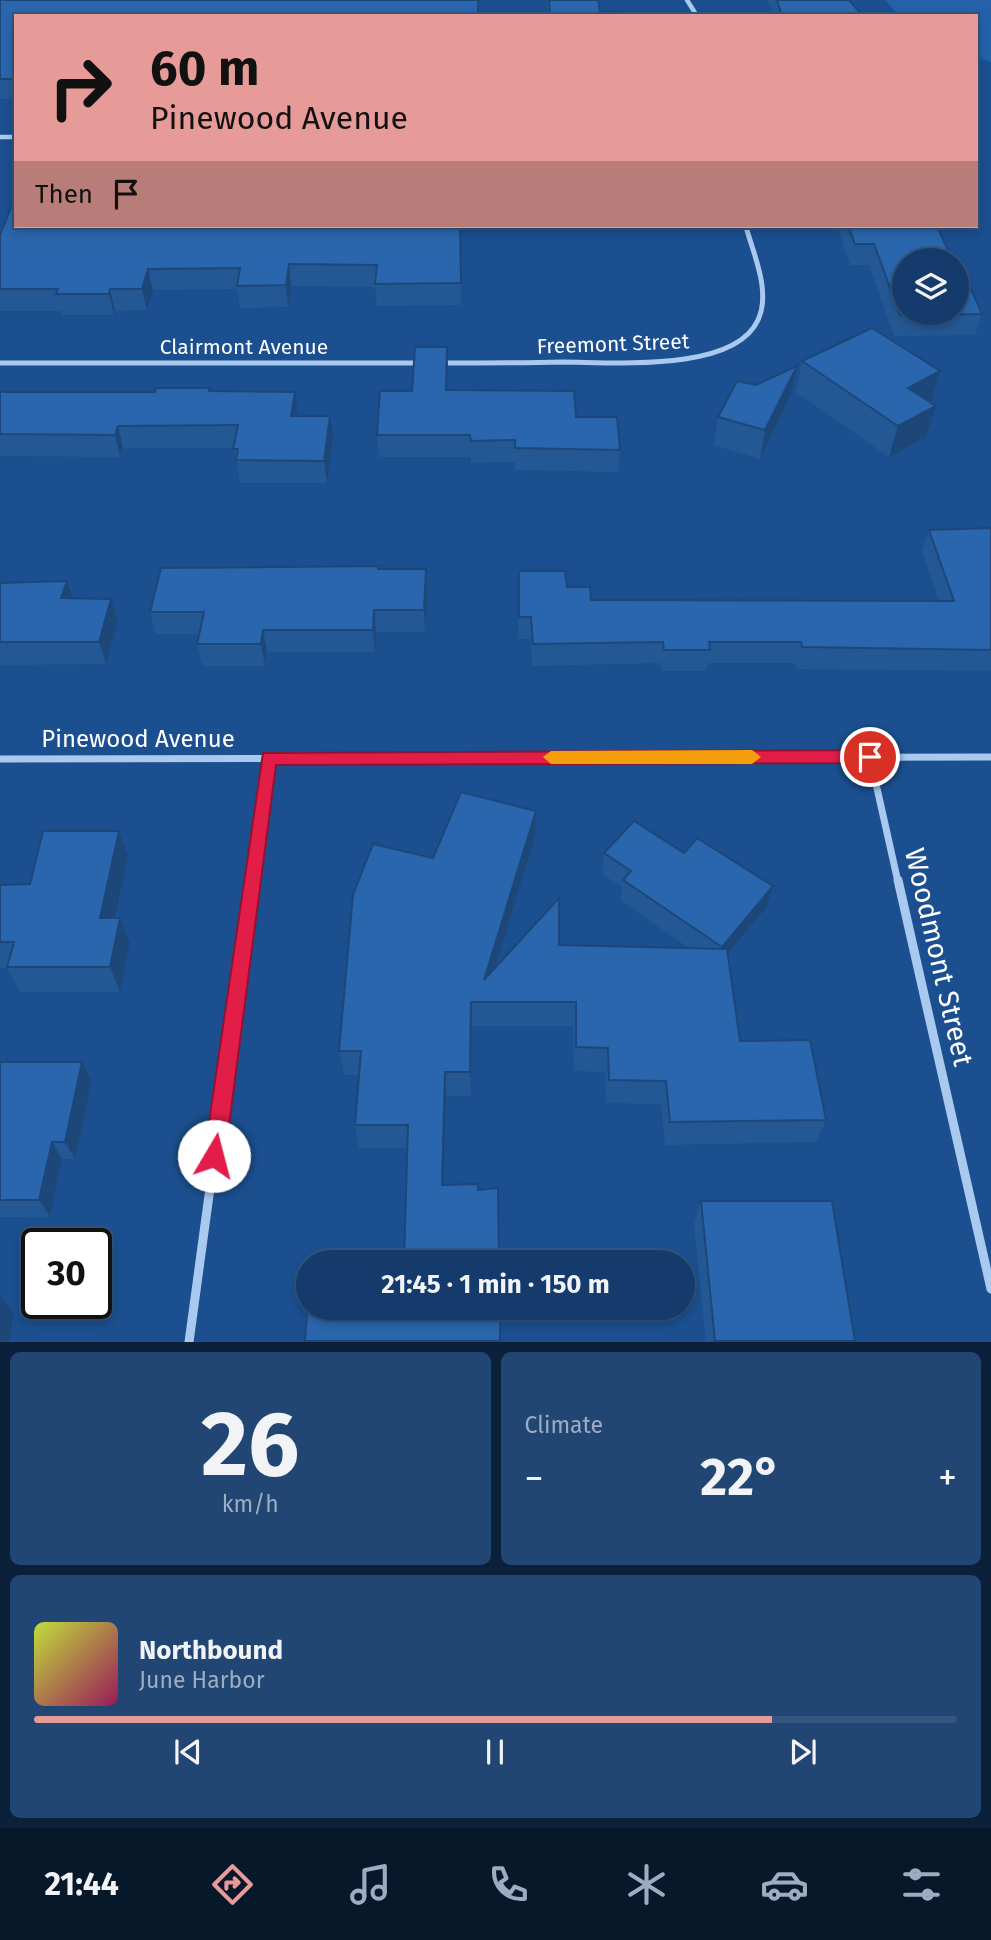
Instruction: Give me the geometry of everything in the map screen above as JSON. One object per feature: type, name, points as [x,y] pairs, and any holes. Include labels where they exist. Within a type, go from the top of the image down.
[{"type":"street","name":"Freemont Street","points":[[487,363],[658,362],[689,359],[719,351],[739,340],[756,324],[762,307],[760,283],[746,228]]},
{"type":"street","name":"Clairmont Avenue","points":[[0,363],[487,363]]},
{"type":"street","name":"Woodmont Street","points":[[870,757],[991,1289]]},
{"type":"street","name":"Pinewood Avenue","points":[[0,759],[991,757]]},
{"type":"street","points":[[188,1342],[269,758]]},
{"type":"shaded area","points":[[885,0],[991,0],[991,62],[978,58],[978,14],[897,14]]},
{"type":"building","points":[[0,0],[478,0],[478,14],[14,14],[14,79],[0,79]]},
{"type":"building","points":[[549,0],[598,0],[600,12],[618,14],[550,14]]},
{"type":"building","points":[[777,0],[849,0],[861,14],[781,14]]},
{"type":"building","points":[[14,200],[14,228],[460,228],[461,283],[375,284],[377,265],[289,264],[286,285],[237,286],[240,268],[148,269],[142,289],[110,289],[109,294],[56,294],[58,289],[0,289],[0,235]]},
{"type":"building","points":[[849,228],[938,228],[947,248],[892,248],[892,293],[874,244],[855,244]]},
{"type":"building","points":[[969,284],[982,314],[969,314]]},
{"type":"building","points":[[872,328],[940,371],[908,388],[936,406],[898,426],[802,361]]},
{"type":"building","points":[[415,347],[447,347],[446,390],[574,391],[576,417],[617,417],[620,450],[515,448],[515,440],[471,441],[470,435],[377,435],[380,391],[412,391]]},
{"type":"building","points":[[797,366],[765,430],[718,417],[737,381],[756,385]]},
{"type":"building","points":[[156,388],[295,392],[291,416],[330,416],[324,461],[236,460],[238,449],[233,449],[238,425],[118,426],[115,435],[0,434],[0,392],[155,392]]},
{"type":"building","points":[[991,528],[991,650],[802,647],[801,642],[709,642],[710,650],[664,650],[663,642],[533,644],[531,617],[519,617],[519,571],[565,571],[567,587],[590,587],[591,600],[954,601],[929,530]]},
{"type":"building","points":[[379,566],[378,569],[426,569],[424,610],[374,610],[373,630],[263,630],[261,644],[197,644],[204,612],[150,612],[161,568]]},
{"type":"building","points":[[67,581],[61,598],[111,599],[99,642],[0,642],[0,583]]},
{"type":"building","points":[[461,792],[536,811],[484,980],[559,898],[559,945],[727,949],[740,1041],[810,1040],[826,1120],[670,1122],[666,1081],[609,1080],[608,1048],[576,1047],[576,1002],[471,1002],[470,1072],[445,1072],[442,1185],[478,1184],[478,1190],[498,1188],[499,1250],[404,1250],[408,1125],[355,1125],[361,1051],[339,1051],[353,895],[373,844],[433,858]]},
{"type":"building","points":[[634,821],[684,853],[697,838],[773,886],[722,947],[623,880],[631,871],[604,853]]},
{"type":"building","points":[[43,831],[119,831],[100,918],[120,918],[110,967],[7,967],[14,942],[0,942],[0,885],[30,884]]},
{"type":"building","points":[[0,1062],[82,1062],[65,1142],[52,1142],[39,1200],[0,1200]]},
{"type":"building","points":[[701,1201],[832,1201],[855,1341],[715,1341]]},
{"type":"building","points":[[306,1320],[500,1320],[500,1341],[305,1341]]},
{"type":"slow traffic","points":[[551,757],[752,757]]},
{"type":"route","points":[[214,1156],[269,758],[870,757]]}]
